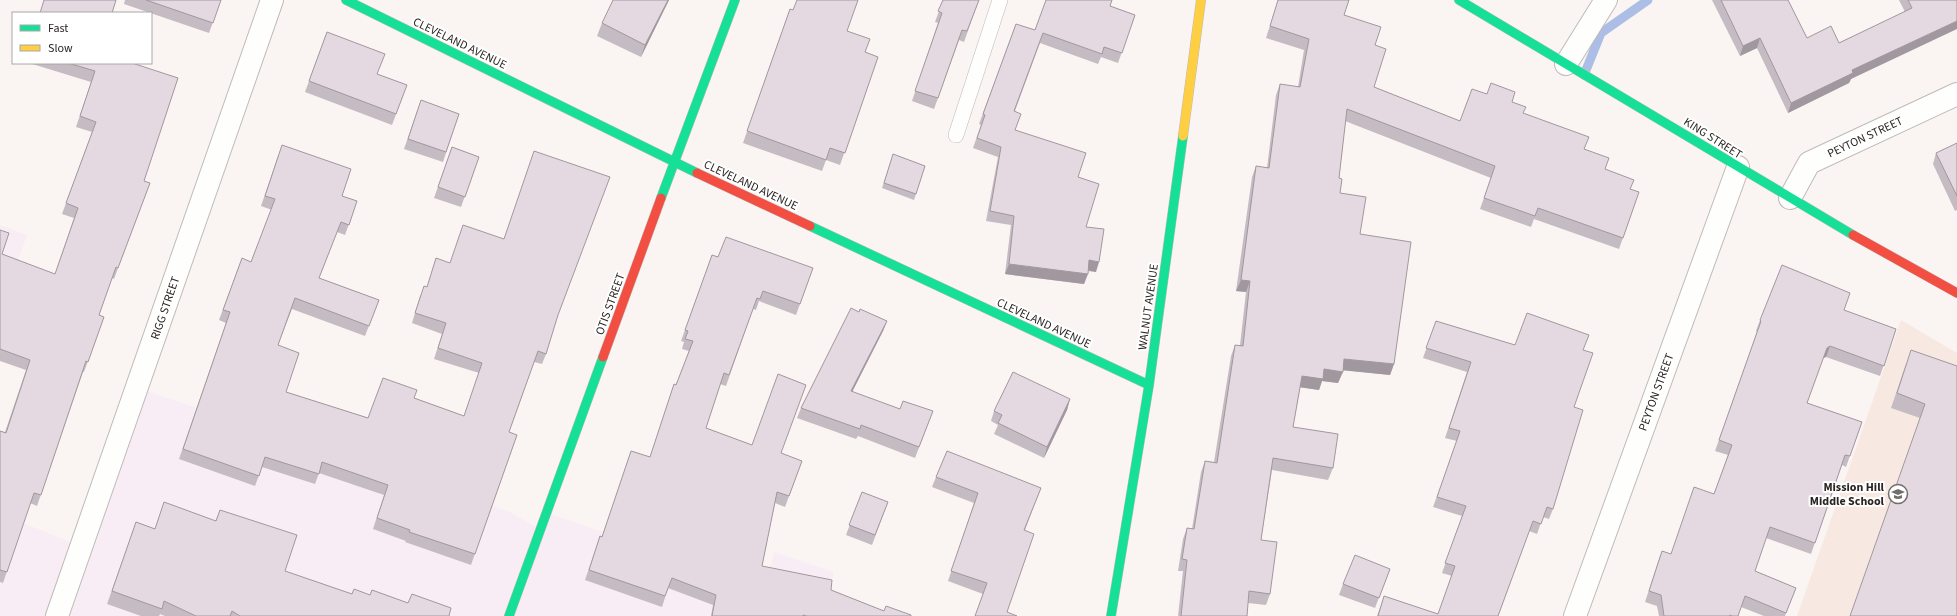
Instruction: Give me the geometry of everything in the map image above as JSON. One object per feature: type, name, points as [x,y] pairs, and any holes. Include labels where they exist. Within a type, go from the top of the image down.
[{"type":"street","name":"RIGG STREET","points":[[57,616],[272,0]]},
{"type":"street","name":"CLEVELAND AVENUE","points":[[346,0],[674,162],[1149,385]]},
{"type":"street","name":"OTIS STREET","points":[[509,616],[674,162],[735,0]]},
{"type":"street","name":"WALNUT AVENUE","points":[[1111,616],[1149,385],[1201,0]]},
{"type":"street","name":"KING STREET","points":[[1459,0],[1822,218],[1957,293]]},
{"type":"street","points":[[1566,64],[1606,0]]},
{"type":"street","name":"PEYTON STREET","points":[[1790,198],[1809,164],[1957,94]]},
{"type":"street","name":"PEYTON STREET","points":[[1575,616],[1738,167]]},
{"type":"lane","points":[[956,135],[1000,0]]},
{"type":"shaded area","points":[[0,225],[27,235],[0,312]]},
{"type":"shaded area","name":"Mission Hill Middle School","points":[[1901,320],[1957,353],[1957,616],[1797,616]]},
{"type":"shaded area","points":[[138,388],[510,512],[544,532],[551,514],[765,589],[774,552],[834,572],[825,616],[0,616],[0,514],[81,546]]},
{"type":"building","points":[[44,0],[116,0],[112,12],[40,12]]},
{"type":"building","points":[[146,0],[221,0],[213,23]]},
{"type":"building","points":[[613,0],[668,0],[645,45],[602,23]]},
{"type":"building","points":[[797,0],[858,0],[847,31],[870,39],[865,52],[878,57],[845,153],[830,148],[826,160],[747,131],[790,9],[793,10]]},
{"type":"building","points":[[943,0],[979,0],[967,31],[962,30],[938,98],[915,91],[942,13],[938,11]]},
{"type":"building","points":[[1046,0],[1112,0],[1110,6],[1135,15],[1122,53],[1104,47],[1102,54],[1043,33],[1014,111],[1021,114],[1015,130],[1086,153],[1078,177],[1099,184],[1086,227],[1104,229],[1099,262],[1089,260],[1088,274],[1009,264],[1014,216],[990,211],[1001,147],[977,138],[985,115],[983,114],[1016,24],[1035,30]]},
{"type":"building","points":[[1278,0],[1349,0],[1344,15],[1381,27],[1375,45],[1386,49],[1374,87],[1460,121],[1472,89],[1487,94],[1491,83],[1515,92],[1512,102],[1526,107],[1523,113],[1589,137],[1584,149],[1609,158],[1605,169],[1634,180],[1630,189],[1639,192],[1623,238],[1538,208],[1535,216],[1484,198],[1495,166],[1347,109],[1339,178],[1342,179],[1340,193],[1366,197],[1360,234],[1411,242],[1394,364],[1344,359],[1343,372],[1324,369],[1323,379],[1302,376],[1293,427],[1338,434],[1333,468],[1273,458],[1261,540],[1277,542],[1270,594],[1249,591],[1247,616],[1181,616],[1187,560],[1182,559],[1187,528],[1194,529],[1205,461],[1217,463],[1235,345],[1243,346],[1250,281],[1241,280],[1256,166],[1269,168],[1280,84],[1300,87],[1309,39],[1270,26]]},
{"type":"building","points":[[1721,0],[1788,0],[1807,38],[1831,26],[1839,43],[1912,8],[1908,0],[1957,0],[1957,21],[1852,70],[1853,73],[1791,103],[1760,38],[1743,46]]},
{"type":"building","points":[[327,32],[385,54],[377,74],[407,85],[396,114],[309,81]]},
{"type":"building","points":[[71,64],[135,64],[178,78],[144,181],[150,183],[118,268],[116,267],[99,315],[104,317],[88,362],[86,361],[41,495],[34,493],[7,572],[0,570],[0,431],[6,433],[30,360],[0,349],[0,230],[9,233],[2,254],[55,274],[78,208],[66,203],[96,122],[80,116],[95,71]]},
{"type":"building","points":[[421,100],[459,114],[446,152],[408,139]]},
{"type":"building","points":[[1957,143],[1957,196],[1936,153]]},
{"type":"building","points":[[282,145],[351,169],[342,196],[357,201],[349,225],[341,222],[319,278],[379,300],[369,326],[295,298],[278,345],[299,353],[286,392],[368,418],[383,378],[417,390],[414,398],[464,416],[482,363],[438,348],[446,323],[415,313],[424,286],[427,287],[436,258],[450,263],[463,225],[504,239],[534,151],[610,177],[558,315],[546,354],[538,351],[509,432],[517,435],[475,554],[409,532],[410,530],[377,518],[388,485],[322,462],[319,474],[265,457],[259,476],[183,449],[230,312],[223,310],[242,258],[251,262],[275,199],[265,196]]},
{"type":"building","points":[[452,147],[479,157],[465,197],[438,187]]},
{"type":"building","points":[[893,154],[925,166],[916,194],[884,183]]},
{"type":"building","points":[[726,237],[813,268],[800,304],[763,291],[760,299],[757,298],[729,375],[724,373],[706,428],[752,445],[778,374],[806,385],[781,453],[802,461],[789,496],[777,492],[762,566],[832,580],[831,590],[884,611],[886,606],[911,616],[712,616],[716,595],[672,578],[665,596],[589,570],[600,536],[602,537],[631,451],[650,457],[674,384],[676,385],[693,341],[685,339],[688,331],[685,330],[712,255],[718,257]]},
{"type":"building","points":[[1782,265],[1850,293],[1844,310],[1896,329],[1884,366],[1830,346],[1827,348],[1807,403],[1862,422],[1850,456],[1845,455],[1815,543],[1770,527],[1755,571],[1796,588],[1786,613],[1745,596],[1738,616],[1664,616],[1661,595],[1649,591],[1662,551],[1671,554],[1694,487],[1714,494],[1732,445],[1719,440],[1761,321],[1760,320]]},
{"type":"building","points":[[851,308],[859,312],[860,309],[887,321],[851,391],[900,409],[903,401],[933,411],[919,447],[861,425],[860,429],[801,408]]},
{"type":"building","points":[[1527,313],[1589,335],[1583,350],[1593,353],[1574,407],[1583,410],[1553,509],[1547,507],[1541,524],[1533,521],[1498,616],[1378,616],[1384,596],[1438,614],[1455,566],[1445,563],[1466,506],[1437,497],[1460,431],[1449,428],[1471,362],[1426,348],[1436,321],[1515,345]]},
{"type":"building","points":[[1911,350],[1957,366],[1957,616],[1850,616],[1925,404],[1897,393]]},
{"type":"building","points":[[1013,372],[1070,399],[1047,447],[998,423],[1002,415],[994,411]]},
{"type":"building","points":[[947,451],[1041,488],[1024,530],[1034,534],[1007,612],[1017,616],[975,616],[987,583],[951,571],[978,493],[936,477]]},
{"type":"building","points":[[862,492],[888,502],[875,535],[849,525]]},
{"type":"building","points":[[164,502],[216,521],[220,510],[297,535],[285,571],[352,594],[354,589],[370,595],[372,590],[408,603],[412,594],[451,608],[449,616],[240,616],[232,611],[230,616],[196,616],[164,601],[162,609],[112,591],[136,522],[155,529]]},
{"type":"building","points":[[1355,555],[1390,569],[1379,598],[1343,584]]},
{"type":"waterway","points":[[1584,75],[1601,33],[1648,0]]},
{"type":"traffic: fast","points":[[346,0],[697,173]]},
{"type":"traffic: fast","points":[[661,198],[735,0]]},
{"type":"traffic: fast","points":[[1459,0],[1853,235]]},
{"type":"traffic: fast","points":[[1111,616],[1149,385],[1183,136]]},
{"type":"traffic: fast","points":[[810,226],[1149,385]]},
{"type":"traffic: fast","points":[[509,616],[603,357]]},
{"type":"traffic: slow","points":[[1183,136],[1201,0]]},
{"type":"traffic: jam","points":[[697,173],[810,226]]},
{"type":"traffic: jam","points":[[603,357],[661,198]]},
{"type":"traffic: jam","points":[[1853,235],[1957,293]]},
{"type":"place","name":"Mission Hill Middle School","points":[[1898,494]]}]
